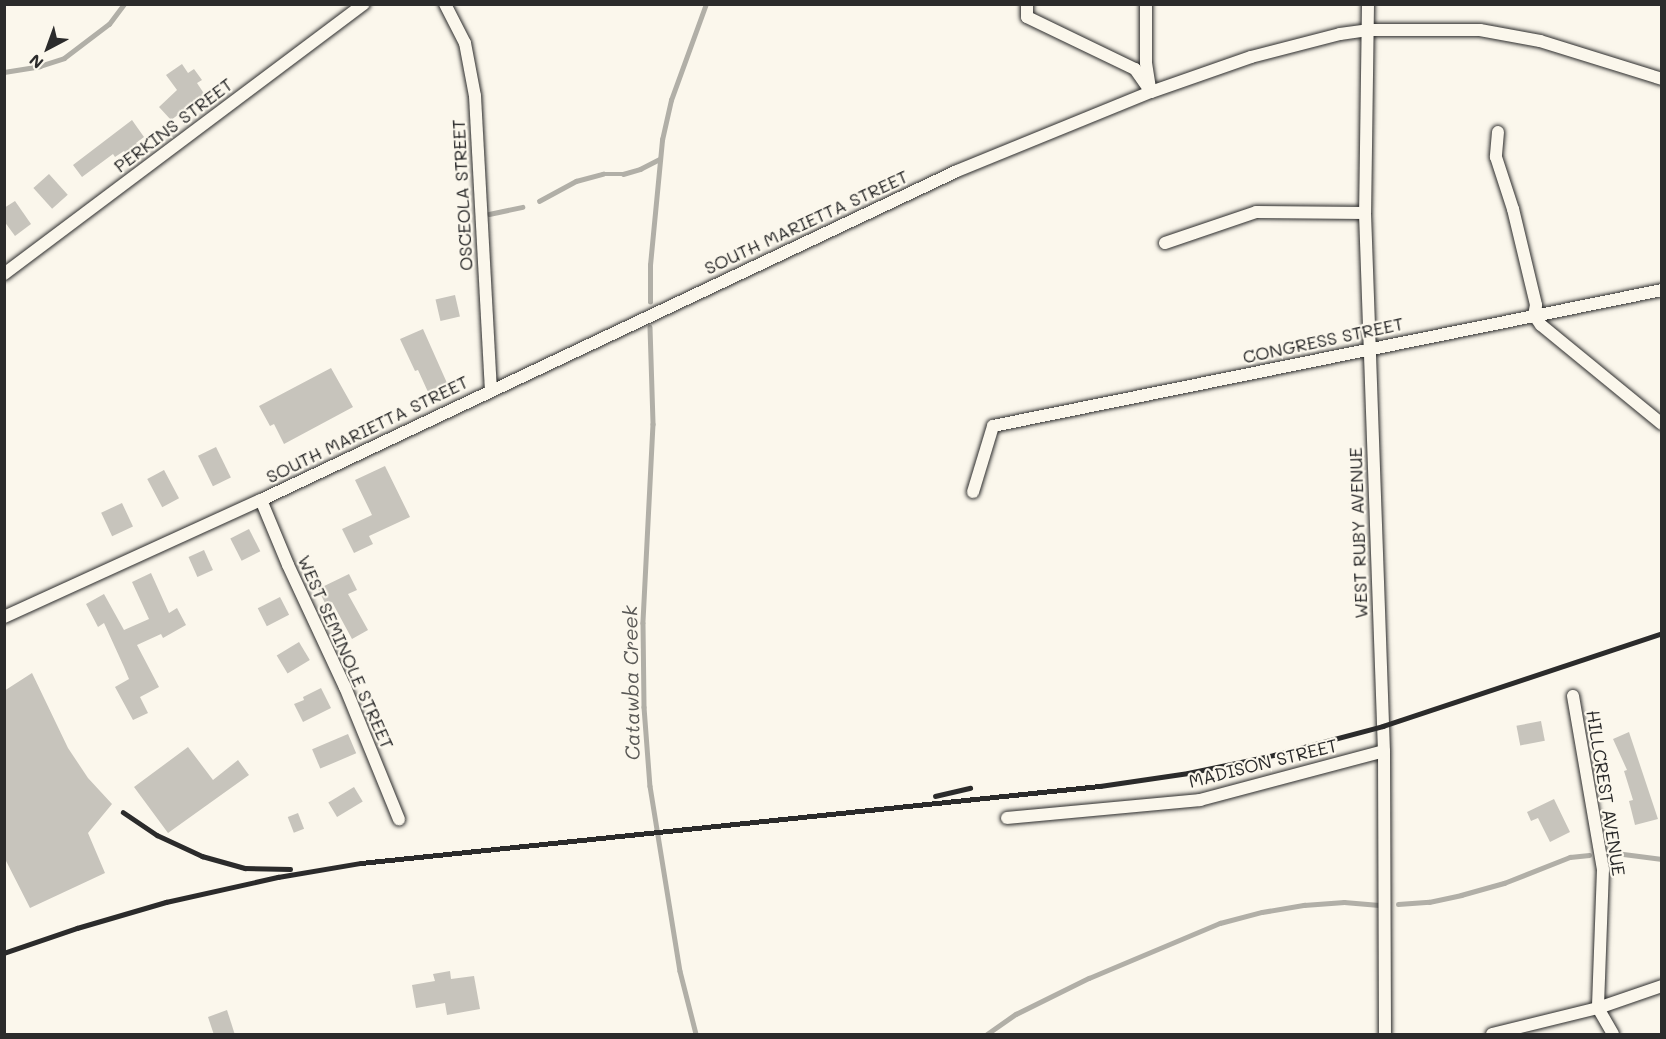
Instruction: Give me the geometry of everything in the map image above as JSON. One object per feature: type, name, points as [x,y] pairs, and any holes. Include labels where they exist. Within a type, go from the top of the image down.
[{"type":"street","name":"PERKINS STREET","points":[[4,274],[364,4]]},
{"type":"street","name":"OSCEOLA STREET","points":[[445,4],[465,43],[475,96],[491,389]]},
{"type":"street","points":[[1027,4],[1027,16],[1136,69],[1151,92]]},
{"type":"street","points":[[1146,4],[1146,63],[1151,92]]},
{"type":"street","name":"WEST RUBY AVENUE","points":[[1368,4],[1365,213],[1383,751],[1385,1035]]},
{"type":"street","name":"SOUTH MARIETTA STREET","points":[[4,617],[261,500],[491,389],[957,171],[1151,92],[1251,57],[1340,34],[1368,30],[1460,30],[1540,40],[1662,79]]},
{"type":"street","points":[[1498,132],[1496,157],[1513,209],[1536,305],[1534,315],[1541,325],[1662,424]]},
{"type":"street","points":[[1165,243],[1256,212],[1365,213]]},
{"type":"street","name":"CONGRESS STREET","points":[[973,492],[993,426],[1662,290]]},
{"type":"street","name":"WEST SEMINOLE STREET","points":[[261,500],[288,565],[345,687],[399,819]]},
{"type":"street","name":"HILLCREST AVENUE","points":[[1573,696],[1603,869],[1598,1008]]},
{"type":"street","name":"MADISON STREET","points":[[1007,818],[1200,800],[1383,751]]},
{"type":"street","points":[[1492,1035],[1598,1008],[1662,986]]},
{"type":"street","points":[[1598,1008],[1613,1035]]},
{"type":"building","points":[[182,64],[188,73],[194,69],[202,80],[197,83],[205,95],[171,120],[159,107],[177,90],[166,75]]},
{"type":"building","points":[[132,120],[144,137],[136,143],[139,147],[127,155],[124,151],[115,157],[113,154],[82,177],[73,165]]},
{"type":"building","points":[[49,174],[68,195],[52,209],[33,188]]},
{"type":"building","points":[[15,201],[31,224],[15,236],[4,221],[4,208]]},
{"type":"building","points":[[455,295],[460,316],[440,321],[436,299]]},
{"type":"building","points":[[423,329],[447,383],[428,392],[400,339]]},
{"type":"building","points":[[331,368],[353,407],[284,444],[274,424],[270,426],[259,406]]},
{"type":"building","points":[[216,447],[231,478],[213,486],[198,456]]},
{"type":"building","points":[[385,466],[410,517],[369,536],[373,544],[354,553],[342,529],[372,515],[355,480]]},
{"type":"building","points":[[164,470],[179,498],[162,507],[147,479]]},
{"type":"building","points":[[122,503],[133,527],[112,536],[101,513]]},
{"type":"building","points":[[249,529],[260,551],[242,561],[230,539]]},
{"type":"building","points":[[204,550],[213,570],[197,577],[188,557]]},
{"type":"building","points":[[151,573],[169,613],[177,608],[186,625],[163,638],[161,634],[137,645],[159,687],[140,697],[148,713],[133,720],[115,687],[129,679],[104,623],[98,627],[86,604],[104,594],[124,630],[149,619],[132,582]]},
{"type":"building","points":[[349,574],[357,590],[348,594],[368,630],[352,639],[332,602],[326,605],[318,589]]},
{"type":"building","points":[[280,597],[289,615],[267,626],[258,608]]},
{"type":"building","points":[[299,642],[310,660],[288,673],[277,655]]},
{"type":"building","points":[[32,673],[68,748],[88,778],[112,804],[88,833],[105,873],[30,908],[4,857],[4,691]]},
{"type":"building","points":[[321,688],[331,708],[303,722],[294,704]]},
{"type":"building","points":[[1541,721],[1545,741],[1520,745],[1516,726]]},
{"type":"building","points":[[1629,732],[1658,819],[1635,825],[1629,801],[1633,800],[1624,771],[1627,770],[1613,739]]},
{"type":"building","points":[[348,734],[356,753],[320,769],[312,749]]},
{"type":"building","points":[[188,747],[213,780],[238,760],[249,775],[168,833],[134,787]]},
{"type":"building","points":[[354,787],[363,802],[337,817],[328,802]]},
{"type":"building","points":[[1554,799],[1570,832],[1550,842],[1538,818],[1531,821],[1527,812]]},
{"type":"building","points":[[298,813],[304,829],[294,833],[288,817]]},
{"type":"building","points":[[450,971],[451,979],[474,976],[480,1009],[447,1015],[445,1003],[416,1008],[412,985],[435,981],[433,974]]},
{"type":"building","points":[[227,1010],[235,1035],[214,1035],[208,1017]]},
{"type":"waterway","points":[[4,72],[40,66],[64,58],[109,24],[124,4]]},
{"type":"waterway","name":"Catawba Creek","points":[[650,302],[650,265],[662,140],[671,100],[706,4]]},
{"type":"waterway","points":[[539,201],[576,181],[603,174],[623,174],[660,159]]},
{"type":"waterway","points":[[489,214],[522,207]]},
{"type":"waterway","name":"Catawba Creek","points":[[650,327],[653,424],[643,623],[644,707],[650,786],[680,971],[696,1034]]},
{"type":"waterway","points":[[1608,852],[1662,859]]},
{"type":"waterway","points":[[1398,904],[1429,902],[1461,895],[1504,883],[1570,857],[1589,855]]},
{"type":"waterway","points":[[987,1034],[1016,1014],[1089,978],[1220,923],[1262,912],[1304,905],[1344,902],[1382,905]]},
{"type":"railway","points":[[4,953],[77,928],[166,902],[278,877],[361,863],[1100,786],[1188,773],[1274,755],[1383,726],[1662,633]]},
{"type":"railway","points":[[935,796],[970,788]]},
{"type":"railway","points":[[123,812],[157,835],[202,856],[245,868],[290,869]]}]
